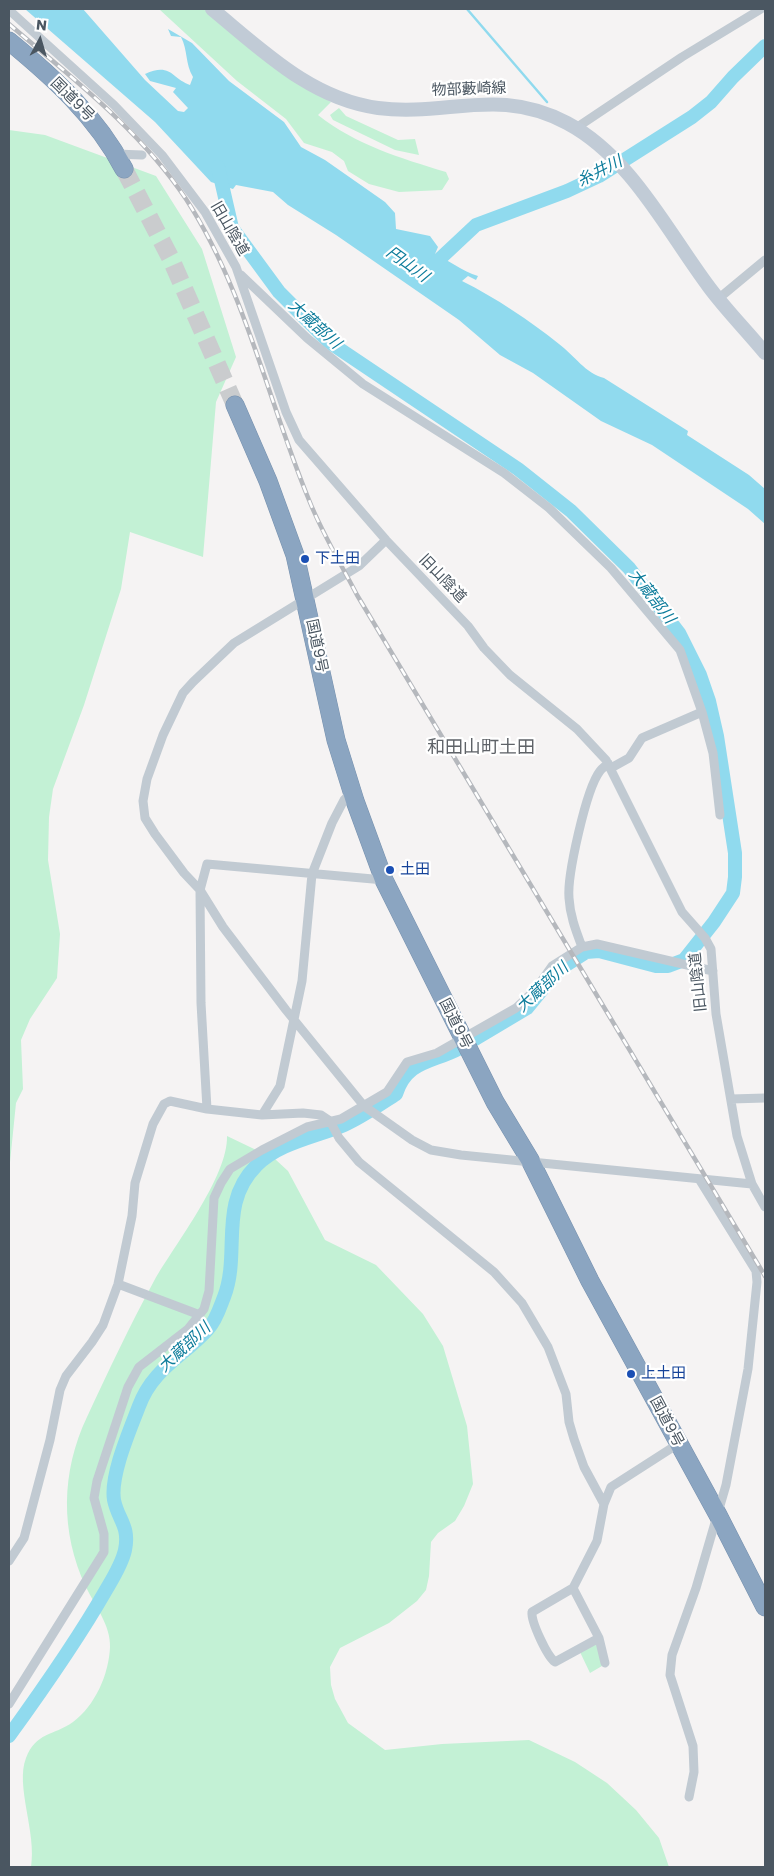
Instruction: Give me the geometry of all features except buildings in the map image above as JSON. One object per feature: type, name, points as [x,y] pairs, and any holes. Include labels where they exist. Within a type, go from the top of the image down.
[{"type":"highway","name":"国道9号","points":[[9,41],[89,116],[120,161]]},
{"type":"highway","name":"国道9号","points":[[235,405],[284,523],[306,598],[336,740],[352,792],[384,880],[415,947],[495,1102],[530,1160],[590,1281],[718,1515],[765,1607]]},
{"type":"main road","name":"物部藪崎線","points":[[212,9],[296,77],[315,88],[346,101],[372,107],[399,109],[483,103],[507,104],[543,112],[578,129],[603,146],[630,176],[718,298],[765,353]]},
{"type":"street","points":[[578,129],[682,57],[761,9]]},
{"type":"street","name":"旧山陰道","points":[[9,10],[114,105],[162,155],[205,212],[238,273],[286,412],[299,440],[386,540],[468,626],[484,648],[510,675],[577,729],[610,766],[682,912],[702,934],[712,949],[716,1014],[737,1136],[752,1184],[765,1207]]},
{"type":"street","points":[[120,161],[142,156]]},
{"type":"street","points":[[718,298],[765,260]]},
{"type":"street","points":[[238,273],[307,338],[363,384],[504,473],[549,508],[611,568],[680,650],[702,712],[713,753],[720,815]]},
{"type":"street","points":[[386,540],[359,566],[234,643],[183,693],[163,735],[147,779],[143,801],[145,818],[184,873],[200,890],[223,927],[293,1019],[364,1106],[412,1140],[431,1150],[461,1155],[530,1160],[752,1184]]},
{"type":"street","points":[[582,947],[572,923],[568,896],[574,851],[584,813],[599,771],[629,758],[642,738],[702,712]]},
{"type":"street","points":[[262,1115],[280,1086],[302,981],[312,874],[332,822],[344,800],[352,792]]},
{"type":"street","points":[[207,1109],[201,1003],[200,890],[207,864],[384,880]]},
{"type":"street","points":[[9,1704],[104,1552],[104,1534],[94,1498],[97,1481],[128,1387],[139,1367],[146,1359],[188,1329],[200,1315],[209,1291],[214,1198],[230,1169],[307,1127],[341,1119],[388,1092],[407,1062],[438,1053],[516,1008],[535,990],[552,966],[582,947],[597,944],[713,971]]},
{"type":"street","points":[[731,1099],[765,1098]]},
{"type":"street","points":[[9,1561],[24,1538],[50,1440],[60,1390],[66,1376],[92,1342],[102,1325],[118,1284],[132,1216],[134,1183],[153,1124],[164,1104],[170,1101],[207,1109],[262,1115],[303,1113],[321,1115],[330,1121],[339,1138],[359,1162],[494,1272],[522,1302],[548,1347],[566,1394],[569,1422],[574,1439],[584,1467],[604,1504]]},
{"type":"street","points":[[689,1797],[694,1772],[693,1746],[670,1675],[672,1655],[696,1588],[718,1515],[748,1369],[757,1282],[756,1271],[699,1179]]},
{"type":"street","points":[[118,1284],[200,1315]]},
{"type":"street","points":[[599,1638],[555,1662],[532,1619],[532,1612],[573,1588],[597,1540],[604,1504],[611,1486],[678,1444]]},
{"type":"street","points":[[573,1588],[599,1638],[605,1663]]},
{"type":"green space","points":[[159,9],[205,9],[293,81],[331,102],[318,115],[363,143],[446,172],[449,179],[442,190],[399,192],[369,184],[348,171],[344,161],[332,152],[304,143],[286,119],[237,81]]},
{"type":"green space","points":[[339,108],[346,116],[398,140],[415,139],[419,155],[395,150],[333,120],[330,115]]},
{"type":"green space","points":[[9,130],[45,135],[156,176],[202,249],[236,357],[216,402],[203,557],[130,532],[121,589],[84,705],[53,789],[49,817],[48,860],[60,934],[57,978],[30,1019],[21,1040],[23,1089],[16,1103],[9,1172]]},
{"type":"green space","points":[[227,1136],[275,1159],[288,1171],[325,1240],[376,1265],[423,1314],[443,1346],[467,1426],[473,1484],[464,1506],[455,1521],[438,1533],[431,1542],[429,1576],[426,1590],[417,1601],[389,1623],[340,1648],[330,1667],[331,1685],[335,1699],[348,1723],[385,1750],[442,1744],[529,1740],[575,1762],[607,1783],[636,1810],[659,1838],[669,1867],[31,1867],[31,1840],[23,1782],[23,1769],[26,1758],[35,1743],[46,1735],[73,1722],[88,1707],[104,1678],[109,1657],[110,1639],[108,1631],[86,1587],[78,1566],[68,1524],[68,1480],[72,1459],[87,1417],[136,1314],[210,1190],[225,1152]]},
{"type":"green space","points":[[597,1642],[602,1666],[590,1673],[580,1652]]},
{"type":"water","name":"円山川","points":[[25,9],[83,9],[145,80],[178,111],[184,112],[188,108],[173,92],[176,88],[150,81],[145,74],[160,70],[166,71],[190,85],[193,77],[185,47],[181,37],[171,36],[168,29],[192,43],[229,81],[284,122],[301,147],[325,160],[385,202],[395,213],[396,229],[430,236],[438,247],[435,254],[478,276],[476,280],[468,276],[462,281],[524,318],[565,348],[591,373],[604,378],[688,431],[687,435],[749,475],[765,489],[765,524],[748,509],[652,445],[601,421],[533,373],[500,355],[459,320],[336,235],[288,205],[273,192],[236,185],[233,189],[211,182],[155,122]]},
{"type":"waterway","points":[[467,9],[547,102]]},
{"type":"waterway","name":"糸井川","points":[[429,269],[476,225],[567,191],[599,176],[692,117],[711,102],[733,77],[765,46]]},
{"type":"waterway","name":"大蔵部川","points":[[218,167],[232,228],[279,292],[329,342],[518,469],[571,511],[629,568],[679,633],[700,675],[709,701],[717,736],[735,853],[733,893],[714,922],[684,960],[668,966],[656,966],[599,951],[586,952],[558,970],[527,1008],[475,1039]]},
{"type":"waterway","name":"大蔵部川","points":[[9,1736],[72,1646],[122,1560],[126,1535],[114,1500],[115,1478],[122,1453],[139,1406],[152,1382],[160,1372],[208,1329],[218,1314],[229,1280],[234,1213],[237,1196],[244,1181],[265,1158],[286,1146],[344,1125],[370,1111],[396,1094],[401,1083],[414,1068],[460,1048]]},
{"type":"tunnel","points":[[124,169],[170,257],[235,405]]},
{"type":"railway","points":[[9,24],[126,127],[186,199],[207,234],[224,270],[240,308],[309,500],[357,595],[765,1276]]},
{"type":"place","name":"下土田","points":[[305,559]]},
{"type":"place","name":"土田","points":[[390,870]]},
{"type":"place","name":"上土田","points":[[631,1374]]},
{"type":"district","name":"和田山町土田","points":[[481,748]]}]
